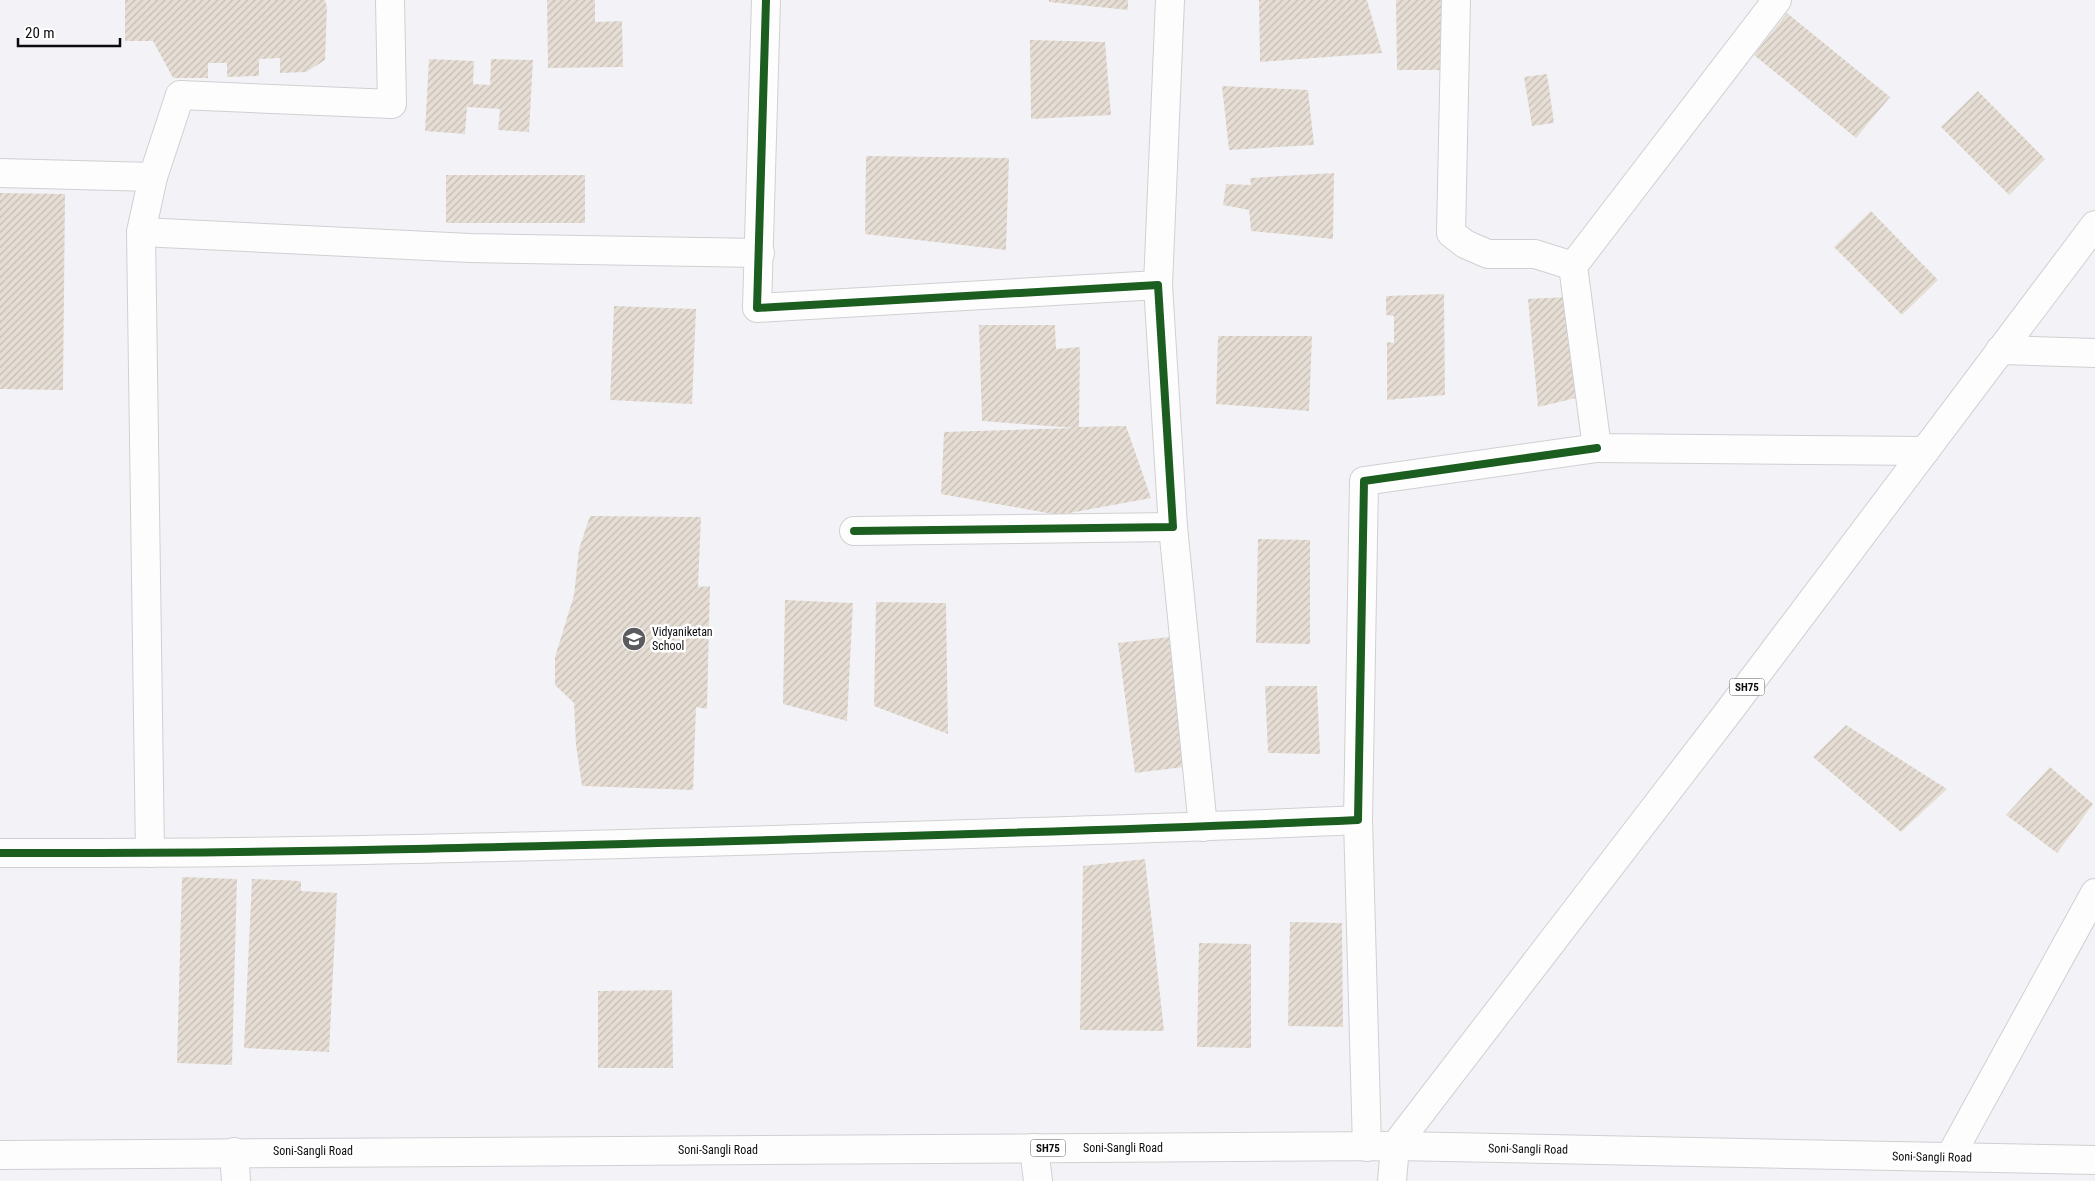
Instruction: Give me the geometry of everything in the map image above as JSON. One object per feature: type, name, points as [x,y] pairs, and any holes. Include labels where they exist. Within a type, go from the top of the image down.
[{"type":"street","points":[[150,854],[142,232],[153,177],[180,95],[392,104],[390,0]]},
{"type":"street","points":[[766,0],[757,308],[1158,285]]},
{"type":"street","points":[[1170,0],[1158,285],[1173,527],[1203,827]]},
{"type":"street","points":[[1456,0],[1451,232],[1465,244],[1488,254],[1535,254],[1573,266]]},
{"type":"street","points":[[1597,448],[1573,266],[1777,0]]},
{"type":"street","points":[[0,173],[153,177]]},
{"type":"street","name":"SH75","points":[[1395,1146],[1726,715],[2095,225]]},
{"type":"street","points":[[142,232],[470,248],[760,254]]},
{"type":"street","points":[[2000,350],[2095,353]]},
{"type":"street","points":[[1367,1147],[1358,820],[1364,481],[1597,448],[1925,451]]},
{"type":"street","points":[[854,531],[1173,527]]},
{"type":"street","points":[[0,853],[150,854],[629,844],[1203,827],[1358,820]]},
{"type":"street","points":[[1950,1157],[2095,893]]},
{"type":"street","points":[[1392,1181],[1395,1146]]},
{"type":"street","name":"Soni-Sangli Road","points":[[0,1154],[1395,1146],[2095,1160]]},
{"type":"street","points":[[1034,1148],[1038,1181]]},
{"type":"street","points":[[234,1152],[236,1181]]},
{"type":"building","points":[[125,0],[325,0],[327,7],[325,60],[306,72],[280,73],[280,58],[259,59],[259,76],[227,77],[227,63],[208,63],[208,78],[173,78],[153,41],[125,41]]},
{"type":"building","points":[[547,0],[595,0],[595,22],[622,21],[623,67],[548,68]]},
{"type":"building","points":[[1049,0],[1128,0],[1128,10],[1049,2]]},
{"type":"building","points":[[1259,0],[1367,0],[1382,53],[1260,62]]},
{"type":"building","points":[[1396,0],[1447,0],[1448,70],[1397,70]]},
{"type":"building","points":[[1787,13],[1890,97],[1856,138],[1754,55]]},
{"type":"building","points":[[1030,40],[1105,42],[1111,115],[1031,119]]},
{"type":"building","points":[[429,59],[474,61],[473,84],[490,85],[491,59],[533,60],[529,132],[498,130],[500,109],[467,107],[465,134],[425,131]]},
{"type":"building","points":[[1547,74],[1554,123],[1532,126],[1524,77]]},
{"type":"building","points":[[1222,86],[1308,90],[1314,145],[1229,150]]},
{"type":"building","points":[[1978,91],[2045,159],[2009,195],[1941,127]]},
{"type":"building","points":[[866,156],[1009,158],[1006,250],[865,234]]},
{"type":"building","points":[[1334,173],[1333,239],[1251,231],[1249,210],[1223,205],[1226,184],[1251,185],[1250,178]]},
{"type":"building","points":[[446,175],[585,175],[585,223],[446,223]]},
{"type":"building","points":[[0,193],[65,194],[63,390],[0,389]]},
{"type":"building","points":[[1871,211],[1938,280],[1902,315],[1834,247]]},
{"type":"building","points":[[1444,294],[1445,395],[1387,400],[1387,342],[1394,343],[1394,316],[1386,315],[1386,296]]},
{"type":"building","points":[[1569,297],[1580,397],[1538,407],[1528,299]]},
{"type":"building","points":[[614,306],[696,309],[692,404],[610,400]]},
{"type":"building","points":[[979,325],[1055,325],[1056,349],[1080,347],[1079,427],[1126,426],[1151,498],[1059,515],[941,494],[944,432],[1074,428],[982,421]]},
{"type":"building","points":[[1218,336],[1312,336],[1309,411],[1216,404]]},
{"type":"building","name":"Vidyaniketan School","points":[[590,516],[701,517],[698,587],[710,586],[707,709],[696,707],[693,790],[582,786],[576,745],[574,703],[555,685],[555,657],[574,595],[579,549]]},
{"type":"building","points":[[1258,539],[1310,540],[1310,644],[1256,643]]},
{"type":"building","points":[[785,600],[853,603],[847,721],[783,704]]},
{"type":"building","points":[[876,602],[946,603],[948,734],[874,706]]},
{"type":"building","points":[[1169,637],[1184,767],[1135,773],[1118,643]]},
{"type":"building","points":[[1265,686],[1317,686],[1320,754],[1268,753]]},
{"type":"building","points":[[1846,725],[1947,789],[1901,832],[1813,757]]},
{"type":"building","points":[[2050,767],[2093,804],[2057,853],[2006,815]]},
{"type":"building","points":[[1145,859],[1164,1031],[1080,1030],[1083,866]]},
{"type":"building","points":[[182,877],[237,879],[232,1065],[177,1063]]},
{"type":"building","points":[[252,879],[301,881],[301,891],[337,893],[329,1052],[244,1048]]},
{"type":"building","points":[[1290,922],[1342,923],[1343,1027],[1288,1026]]},
{"type":"building","points":[[1199,943],[1251,944],[1251,1048],[1197,1047]]},
{"type":"building","points":[[672,990],[673,1068],[598,1068],[598,991]]},
{"type":"cycle path","points":[[766,0],[757,308],[1158,285],[1173,527],[854,531]]},
{"type":"cycle path","points":[[0,853],[289,851],[578,845],[1065,831],[1358,820],[1364,481],[1597,448]]},
{"type":"place","name":"Vidyaniketan School","points":[[634,639]]}]
